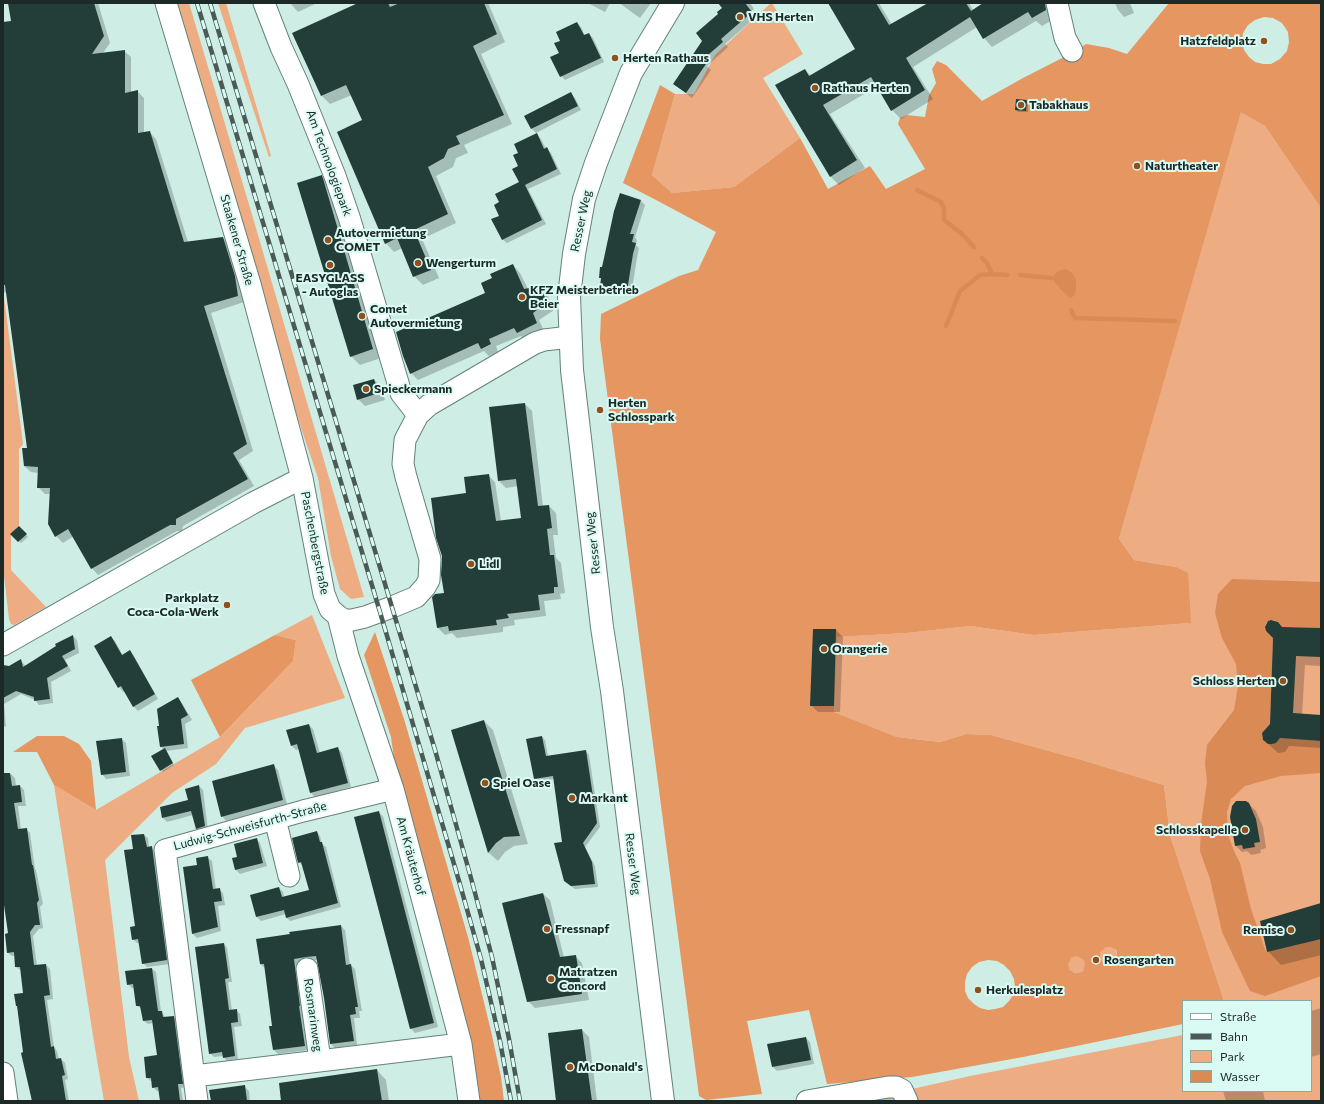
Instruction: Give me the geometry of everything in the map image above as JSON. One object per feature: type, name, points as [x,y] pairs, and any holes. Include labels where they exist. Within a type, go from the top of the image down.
[{"type":"main road","name":"Resser Weg","points":[[663,1101],[613,699],[602,628],[572,370],[569,296],[574,254],[584,199],[596,162],[631,73],[673,3]]},
{"type":"street","name":"Staakener Straße","points":[[166,3],[250,284],[302,478]]},
{"type":"street","name":"Am Technologiepark","points":[[264,3],[335,176],[350,220],[401,393],[418,415]]},
{"type":"street","points":[[1057,3],[1065,38],[1072,51]]},
{"type":"street","points":[[338,616],[344,620],[352,620],[392,607],[416,597],[429,580],[430,559],[403,464],[405,440],[418,415],[429,405],[535,343],[544,340],[570,337]]},
{"type":"street","name":"Paschenbergstraße","points":[[3,645],[247,506],[302,478],[324,594],[330,609],[338,616]]},
{"type":"street","name":"Am Kräuterhof","points":[[338,616],[348,656],[393,789],[461,1044],[469,1101]]},
{"type":"street","name":"Ludwig-Schweisfurth-Straße","points":[[198,1101],[165,850],[275,819],[393,789]]},
{"type":"street","points":[[275,819],[289,876]]},
{"type":"street","name":"Rosmarinweg","points":[[307,969],[320,1060]]},
{"type":"street","points":[[194,1076],[461,1044]]},
{"type":"street","points":[[3,1073],[7,1101]]},
{"type":"street","points":[[807,1101],[853,1097],[888,1087],[896,1087],[902,1090],[907,1101]]},
{"type":"green space","points":[[174,3],[189,3],[364,597],[351,599],[340,589],[331,556],[318,478],[297,416]]},
{"type":"green space","points":[[218,3],[226,3],[271,156],[269,157]]},
{"type":"green space","points":[[771,3],[803,54],[763,78],[800,138],[734,187],[672,193],[652,175],[675,94],[694,94],[715,55]]},
{"type":"green space","name":"Schloss Herten","points":[[1241,111],[1265,126],[1321,208],[1321,1101],[867,1101],[970,1076],[1182,1035],[1182,1092],[1312,1092],[1312,1000],[1224,1000],[1170,835],[1164,785],[1082,760],[991,735],[966,734],[940,742],[897,737],[834,712],[836,637],[907,633],[970,626],[1034,635],[1191,623],[1176,567],[1134,560],[1119,539]]},
{"type":"green space","points":[[3,289],[23,444],[19,449],[19,526],[11,534],[11,570],[46,607],[14,625],[11,624],[9,619],[3,567]]},
{"type":"green space","points":[[312,615],[345,698],[245,728],[216,764],[172,793],[105,860],[129,1057],[139,1101],[104,1101],[54,785],[96,810],[220,737],[293,661],[296,640],[275,635]]},
{"type":"green space","points":[[1108,946],[1114,949],[1117,955],[1114,961],[1108,964],[1102,961],[1099,955],[1102,949]]},
{"type":"green space","points":[[1077,955],[1083,958],[1086,964],[1083,970],[1077,973],[1071,970],[1068,964],[1071,958]]},
{"type":"shaded area","points":[[1169,3],[1321,3],[1321,208],[1265,126],[1241,112],[1119,539],[1134,560],[1176,567],[1188,573],[1191,623],[1034,635],[970,626],[907,633],[837,637],[834,712],[897,737],[940,742],[966,734],[991,735],[1082,760],[1164,785],[1170,835],[1224,1000],[1182,1000],[1182,1024],[1023,1057],[912,1077],[827,1084],[809,1010],[747,1021],[762,1094],[706,1100],[699,1096],[600,339],[601,314],[679,276],[698,270],[716,232],[623,183],[660,85],[675,94],[652,175],[672,193],[734,187],[800,138],[828,189],[870,166],[886,189],[925,169],[898,124],[900,118],[907,115],[925,117],[929,95],[936,83],[932,69],[937,61],[946,65],[982,101],[1074,52],[1086,44],[1109,48],[1127,54]],"holes":[[[1264,17],[1273,18],[1282,23],[1288,32],[1289,42],[1287,51],[1280,59],[1271,64],[1255,62],[1244,50],[1242,43],[1243,33],[1248,25],[1255,20]],[[1106,947],[1111,947],[1116,950],[1116,959],[1112,963],[1106,964],[1100,958],[1100,952]],[[1077,956],[1084,960],[1085,965],[1083,971],[1075,973],[1070,970],[1068,964],[1072,957]],[[988,960],[997,961],[1004,965],[1010,971],[1014,979],[1015,987],[1013,995],[1003,1007],[988,1010],[980,1008],[974,1004],[968,998],[965,991],[967,974],[972,967],[979,962]]]},
{"type":"shaded area","points":[[375,632],[404,719],[468,937],[491,1031],[501,1077],[504,1101],[475,1101],[394,774],[394,758],[391,737],[364,655]]},
{"type":"shaded area","points":[[275,635],[296,640],[293,661],[220,737],[191,680]]},
{"type":"shaded area","points":[[37,736],[64,736],[79,744],[91,761],[96,810],[54,785],[37,752],[13,752]]},
{"type":"water","points":[[1066,269],[1072,273],[1076,279],[1074,296],[1070,298],[1061,290],[1052,278],[1058,271]]},
{"type":"water","points":[[1232,579],[1321,582],[1321,628],[1281,627],[1278,622],[1274,620],[1268,621],[1266,624],[1266,631],[1273,638],[1270,724],[1262,733],[1263,740],[1268,744],[1276,743],[1280,738],[1321,741],[1321,773],[1281,776],[1245,786],[1231,799],[1227,812],[1228,835],[1240,863],[1251,909],[1266,952],[1321,938],[1321,976],[1265,996],[1250,991],[1222,932],[1210,879],[1200,851],[1201,824],[1207,782],[1205,763],[1207,745],[1234,710],[1238,686],[1236,664],[1222,638],[1215,613],[1218,594]]},
{"type":"pier","points":[[1235,678],[1271,679],[1271,686],[1236,685]]},
{"type":"building","points":[[8,3],[94,3],[104,36],[92,54],[125,50],[125,93],[138,90],[138,133],[150,131],[184,242],[223,237],[235,276],[238,296],[204,306],[247,444],[233,453],[248,479],[176,519],[176,525],[170,525],[91,569],[68,529],[55,537],[48,524],[50,488],[37,488],[38,467],[24,466],[22,448],[27,448],[5,285],[3,285],[3,22],[11,21]]},
{"type":"building","points":[[358,3],[388,3],[390,7],[400,3],[484,3],[497,34],[473,46],[504,115],[456,136],[460,144],[448,149],[444,158],[428,167],[448,214],[414,230],[431,270],[413,277],[397,238],[385,244],[337,132],[362,120],[346,85],[321,96],[292,33]]},
{"type":"building","points":[[718,3],[745,3],[752,12],[721,39],[723,42],[701,61],[706,64],[686,93],[673,84],[702,41],[696,33],[718,14],[717,12],[722,8]]},
{"type":"building","name":"Rathaus Herten","points":[[828,3],[876,3],[889,25],[928,3],[966,3],[971,11],[983,3],[1045,3],[1046,10],[1032,18],[1028,12],[983,39],[970,17],[906,58],[925,90],[891,111],[871,77],[823,105],[857,160],[830,177],[775,85],[805,69],[809,76],[855,49]]},
{"type":"building","points":[[577,22],[584,35],[589,33],[601,58],[560,77],[550,57],[559,53],[554,43],[560,41],[556,32]]},
{"type":"building","points":[[571,92],[578,106],[531,129],[524,116]]},
{"type":"building","name":"Tabakhaus","points":[[1016,99],[1027,100],[1026,111],[1015,110]]},
{"type":"building","points":[[537,133],[544,149],[547,147],[557,169],[525,185],[542,220],[502,240],[491,219],[499,216],[494,205],[499,202],[495,194],[519,182],[512,169],[518,166],[513,155],[518,153],[514,144]]},
{"type":"building","name":"Autovermietung COMET","points":[[322,175],[373,349],[350,357],[297,183]]},
{"type":"building","points":[[620,193],[641,200],[630,234],[634,234],[632,242],[636,243],[627,291],[600,287],[601,278],[599,278],[600,267],[602,267],[614,211]]},
{"type":"building","points":[[513,264],[524,289],[540,286],[547,302],[533,313],[537,323],[517,333],[514,328],[489,339],[491,344],[481,349],[478,343],[410,374],[396,332],[485,293],[481,283],[492,278],[490,274]]},
{"type":"building","name":"Spieckermann","points":[[374,379],[379,393],[357,400],[353,385]]},
{"type":"building","points":[[525,403],[538,506],[549,505],[552,528],[547,529],[550,555],[554,555],[558,587],[554,587],[554,593],[538,595],[540,610],[507,614],[509,618],[496,620],[497,625],[449,631],[448,626],[437,628],[432,597],[435,594],[444,593],[441,575],[442,556],[436,538],[431,498],[466,493],[464,477],[489,474],[496,521],[521,518],[516,479],[498,481],[489,407]]},
{"type":"building","points":[[19,526],[27,534],[18,542],[10,534]]},
{"type":"building","name":"Schloss Herten","points":[[1271,620],[1278,622],[1282,627],[1321,628],[1321,657],[1296,656],[1293,713],[1321,715],[1321,741],[1280,738],[1276,743],[1268,744],[1263,740],[1262,733],[1270,724],[1273,638],[1266,631],[1265,627],[1268,621]]},
{"type":"building","name":"Orangerie","points":[[813,629],[836,629],[834,706],[810,706]]},
{"type":"building","points":[[73,635],[75,649],[62,656],[68,666],[47,678],[50,699],[34,701],[34,697],[16,691],[3,698],[3,665],[9,666],[21,659],[23,667],[56,646],[55,644]]},
{"type":"building","points":[[111,636],[122,655],[130,650],[155,694],[133,707],[121,686],[118,688],[94,646]]},
{"type":"building","points":[[178,697],[188,715],[181,719],[184,744],[160,747],[157,726],[159,726],[157,709]]},
{"type":"building","name":"Spiel Oase","points":[[484,720],[520,836],[504,837],[496,843],[488,853],[451,730]]},
{"type":"building","points":[[309,724],[317,753],[338,747],[348,783],[310,793],[297,744],[291,746],[286,730]]},
{"type":"building","points":[[542,736],[546,756],[586,750],[597,823],[583,843],[592,862],[595,884],[571,886],[564,881],[554,843],[562,842],[553,776],[534,779],[526,739]]},
{"type":"building","points":[[122,738],[126,772],[101,775],[96,741]]},
{"type":"building","points":[[165,748],[173,763],[160,771],[151,756]]},
{"type":"building","points":[[274,764],[283,800],[221,817],[212,781]]},
{"type":"building","points":[[3,773],[10,773],[12,786],[20,785],[22,802],[14,803],[18,829],[27,828],[39,900],[37,903],[40,925],[35,925],[30,932],[34,965],[46,964],[50,995],[44,996],[51,1047],[54,1046],[56,1059],[61,1058],[65,1075],[62,1076],[66,1101],[32,1101],[21,1053],[23,1052],[14,994],[23,993],[20,967],[15,967],[14,952],[7,953],[5,934],[8,933],[3,905]]},
{"type":"building","points":[[199,785],[205,826],[196,829],[191,811],[162,818],[160,807],[188,800],[185,789]]},
{"type":"building","name":"Schlosskapelle","points":[[1236,801],[1246,801],[1249,803],[1256,819],[1260,842],[1254,843],[1255,847],[1243,849],[1242,845],[1235,846],[1230,817],[1232,806]]},
{"type":"building","points":[[379,811],[434,1023],[410,1029],[354,817]]},
{"type":"building","points":[[317,831],[320,842],[322,842],[338,903],[286,918],[284,910],[256,917],[250,895],[279,887],[282,897],[309,890],[301,862],[298,863],[292,838]]},
{"type":"building","points":[[144,834],[147,847],[152,846],[167,960],[142,964],[138,939],[132,940],[130,927],[135,926],[124,850],[133,849],[131,835]]},
{"type":"building","points":[[257,838],[263,863],[235,870],[232,858],[237,857],[234,844]]},
{"type":"building","points":[[208,856],[213,889],[220,888],[222,901],[214,902],[218,927],[192,934],[183,867],[197,865],[196,858]]},
{"type":"building","points":[[543,893],[560,957],[576,955],[582,994],[527,1002],[502,903]]},
{"type":"building","name":"Remise","points":[[1321,903],[1321,939],[1267,952],[1260,921]]},
{"type":"building","points":[[341,925],[346,965],[351,964],[358,1007],[355,1007],[356,1014],[350,1015],[354,1041],[330,1044],[324,998],[316,956],[306,957],[294,959],[305,1046],[273,1050],[269,1026],[272,1026],[264,964],[260,964],[256,939],[290,934],[289,932]]},
{"type":"building","points":[[224,943],[229,978],[225,979],[229,1010],[237,1009],[238,1022],[231,1023],[235,1056],[223,1058],[222,1052],[209,1054],[195,947]]},
{"type":"building","points":[[152,968],[158,1011],[162,1011],[163,1017],[174,1016],[183,1084],[178,1084],[180,1101],[160,1101],[158,1087],[152,1088],[151,1078],[146,1078],[144,1057],[157,1055],[152,1020],[143,1021],[140,1006],[136,1006],[133,984],[127,985],[125,971]]},
{"type":"building","name":"McDonald's","points":[[582,1029],[592,1101],[556,1101],[548,1033]]},
{"type":"building","points":[[806,1037],[811,1060],[772,1067],[767,1044]]},
{"type":"building","points":[[377,1069],[382,1101],[281,1101],[279,1083]]},
{"type":"building","points":[[245,1085],[247,1101],[211,1101],[209,1090]]},
{"type":"waterway","points":[[917,190],[941,202],[944,209],[944,220],[961,233],[974,247]]},
{"type":"waterway","points":[[982,258],[987,263],[992,274]]},
{"type":"waterway","points":[[946,326],[960,291],[980,275],[1007,275]]},
{"type":"waterway","points":[[1020,275],[1052,278]]},
{"type":"waterway","points":[[1071,310],[1075,318],[1175,321]]},
{"type":"railway","points":[[197,3],[380,612],[459,881],[481,959],[500,1041],[511,1101]]},
{"type":"railway","points":[[210,3],[435,750],[492,957],[520,1101]]},
{"type":"place","name":"VHS Herten","points":[[740,17]]},
{"type":"place","name":"Hatzfeldplatz","points":[[1264,41]]},
{"type":"place","name":"Herten Rathaus","points":[[615,58]]},
{"type":"place","name":"Rathaus Herten","points":[[815,88]]},
{"type":"place","name":"Tabakhaus","points":[[1021,105]]},
{"type":"place","name":"Naturtheater","points":[[1137,166]]},
{"type":"place","name":"Autovermietung COMET","points":[[328,240]]},
{"type":"place","name":"Wengerturm","points":[[418,263]]},
{"type":"place","name":"EASYGLASS - Autoglas","points":[[330,265]]},
{"type":"place","name":"KFZ Meisterbetrieb Beier","points":[[522,297]]},
{"type":"place","name":"Comet Autovermietung","points":[[362,316]]},
{"type":"place","name":"Spieckermann","points":[[366,389]]},
{"type":"place","name":"Herten Schlosspark","points":[[600,410]]},
{"type":"place","name":"Lidl","points":[[471,564]]},
{"type":"place","name":"Parkplatz Coca-Cola-Werk","points":[[227,605]]},
{"type":"place","name":"Orangerie","points":[[824,649]]},
{"type":"place","name":"Schloss Herten","points":[[1283,681]]},
{"type":"place","name":"Spiel Oase","points":[[485,783]]},
{"type":"place","name":"Markant","points":[[572,798]]},
{"type":"place","name":"Schlosskapelle","points":[[1245,830]]},
{"type":"place","name":"Fressnapf","points":[[547,929]]},
{"type":"place","name":"Remise","points":[[1291,930]]},
{"type":"place","name":"Rosengarten","points":[[1096,960]]},
{"type":"place","name":"Matratzen Concord","points":[[551,979]]},
{"type":"place","name":"Herkulesplatz","points":[[978,990]]},
{"type":"place","name":"McDonald's","points":[[570,1067]]}]
